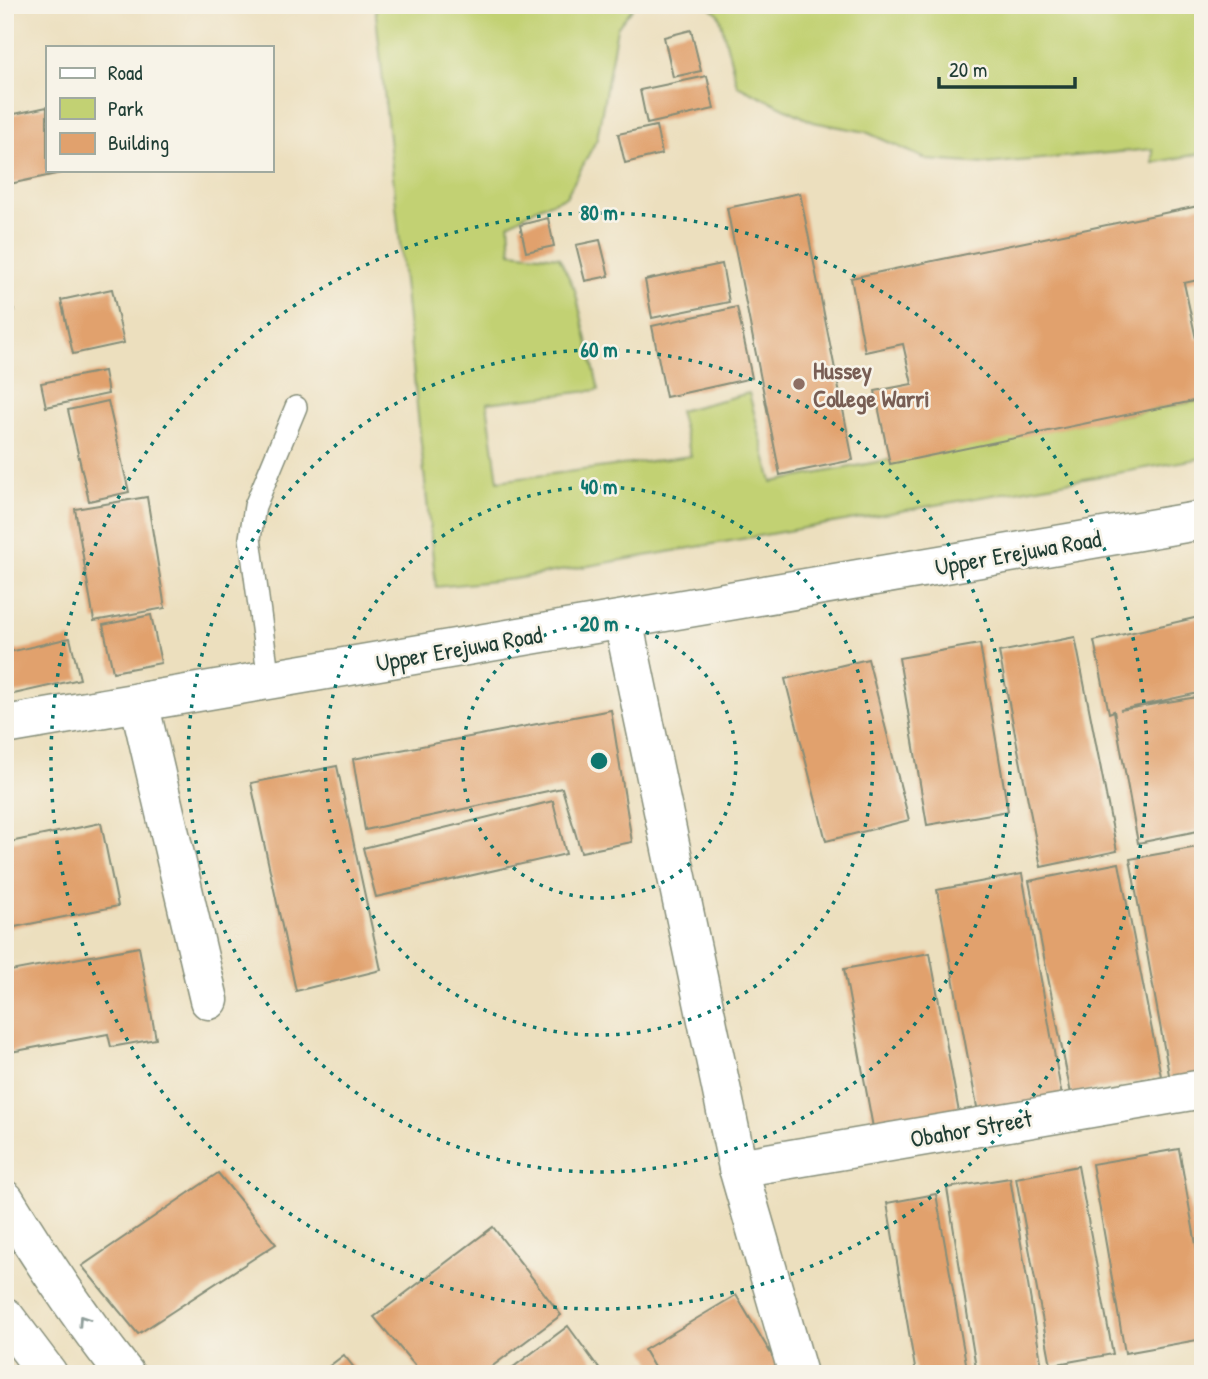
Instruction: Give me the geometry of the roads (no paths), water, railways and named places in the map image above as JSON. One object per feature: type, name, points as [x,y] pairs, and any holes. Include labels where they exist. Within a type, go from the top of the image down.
[{"type":"street","name":"Upper Erejuwa Road","points":[[5,725],[1203,520]]},
{"type":"street","points":[[623,620],[738,1168],[798,1374]]},
{"type":"street","points":[[139,702],[209,1000]]},
{"type":"street","name":"Obahor Street","points":[[738,1168],[1203,1089]]},
{"type":"street","points":[[5,1200],[94,1336],[125,1374]]},
{"type":"street","points":[[5,1317],[48,1374]]},
{"type":"lane","points":[[269,681],[250,538],[256,506],[296,407]]},
{"type":"place","name":"Hussey College Warri","points":[[799,384]]}]
